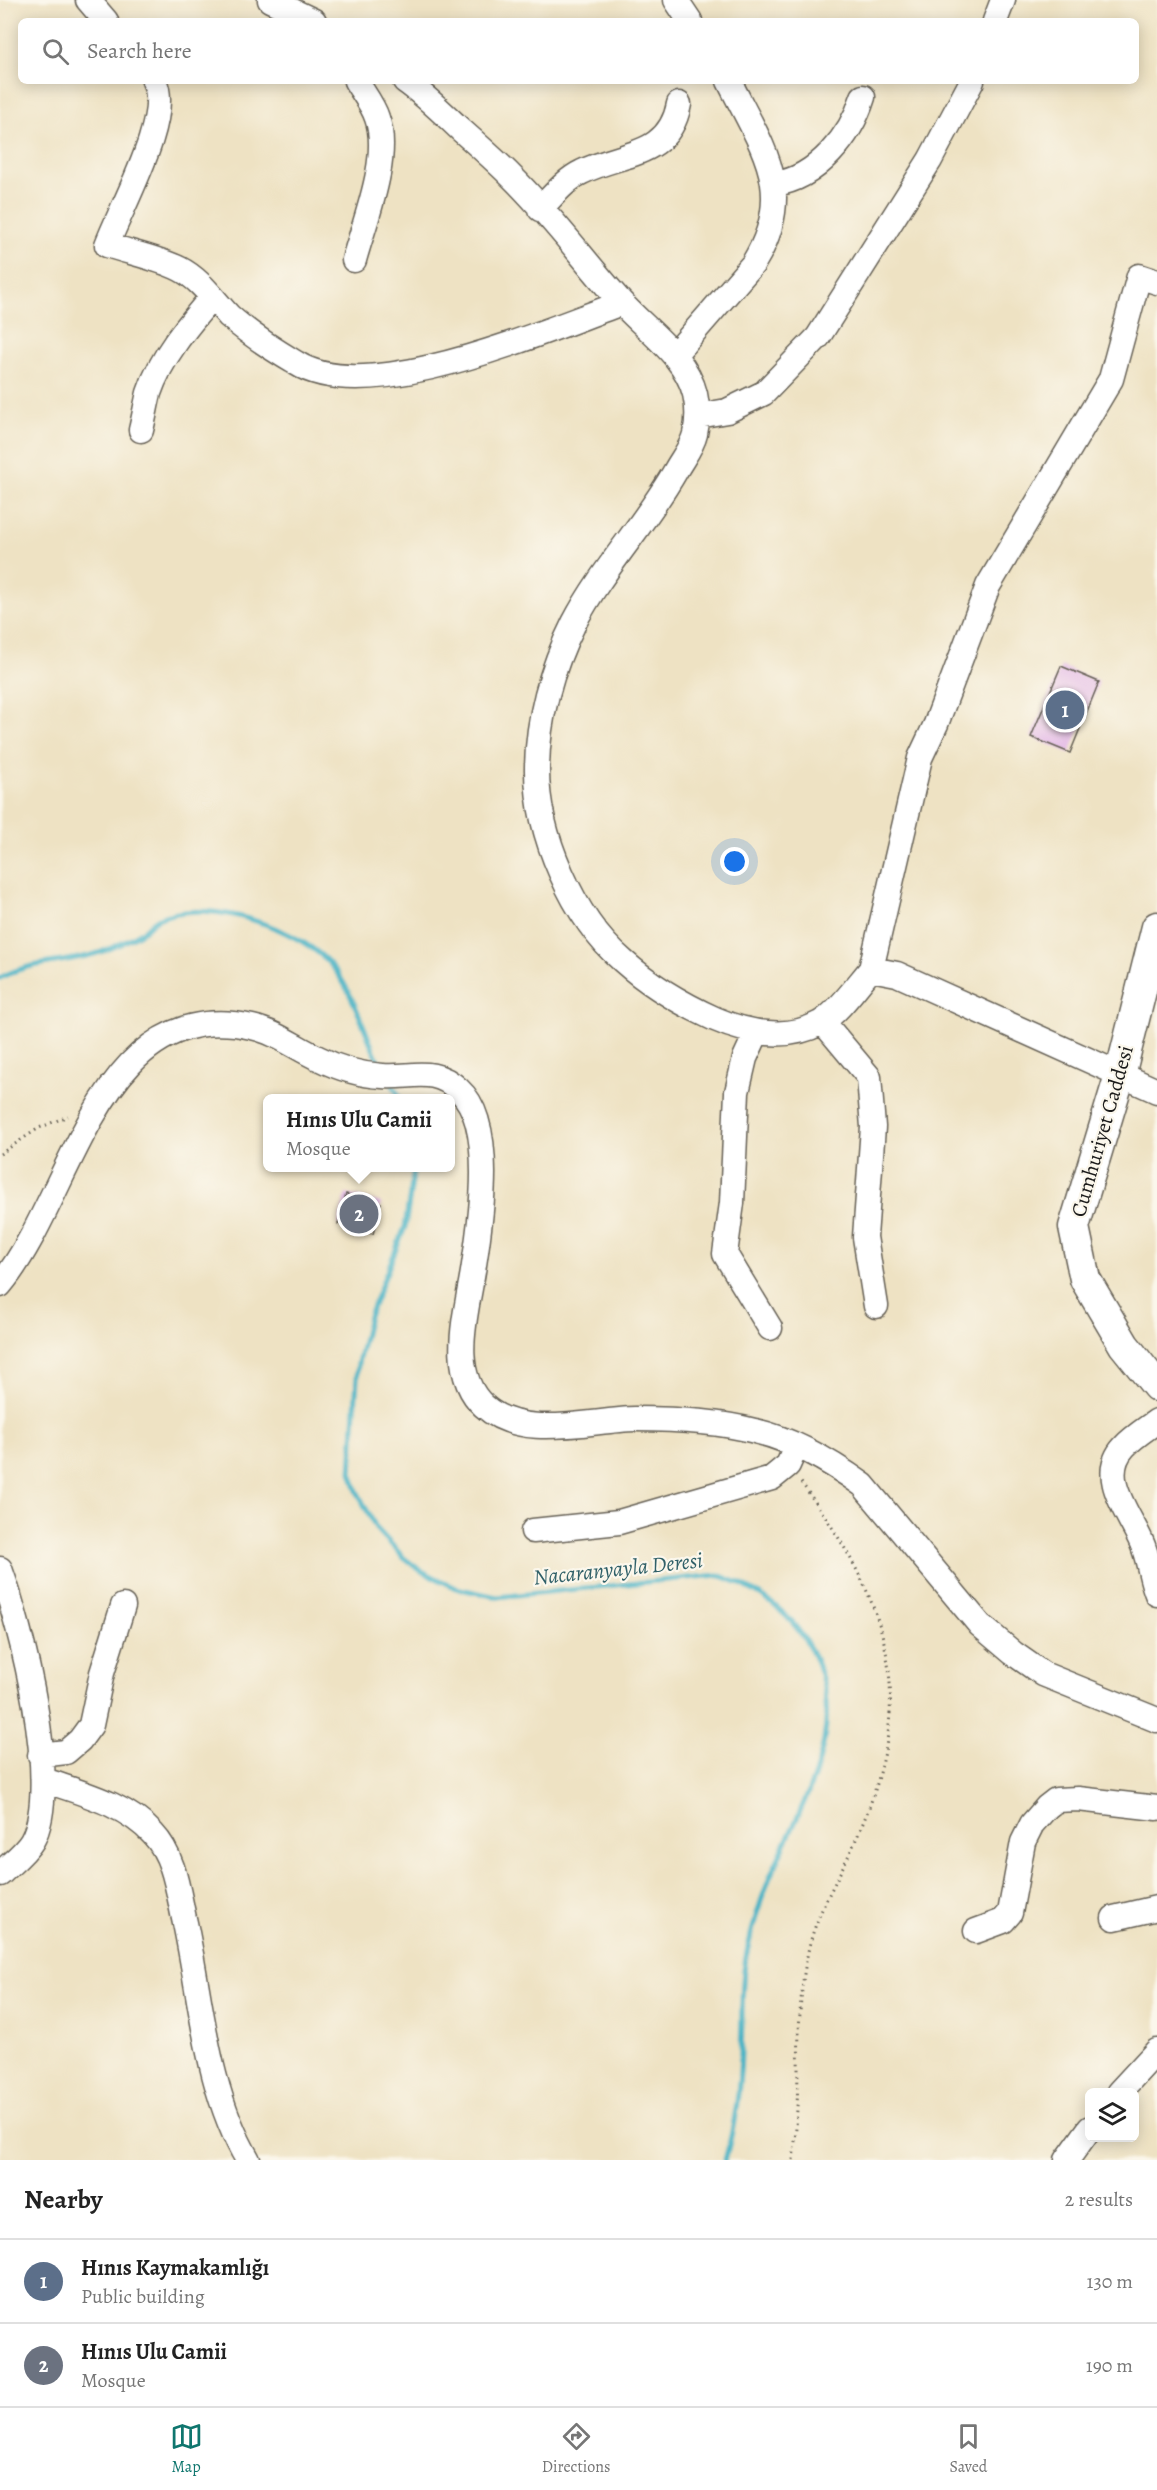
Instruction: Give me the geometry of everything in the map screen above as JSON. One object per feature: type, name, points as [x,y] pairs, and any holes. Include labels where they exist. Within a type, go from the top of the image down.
[{"type":"main road","name":"Cumhuriyet Caddesi","points":[[1157,927],[1120,1075],[1074,1227],[1085,1279],[1124,1345],[1157,1386]]},
{"type":"street","points":[[88,0],[103,18]]},
{"type":"street","points":[[270,0],[308,18]]},
{"type":"street","points":[[676,0],[688,18]]},
{"type":"street","points":[[996,18],[1003,0]]},
{"type":"street","points":[[155,84],[160,103],[157,125],[107,244],[181,270],[199,283],[232,318],[297,364],[317,373],[343,378],[369,378],[446,365],[622,303]]},
{"type":"street","points":[[354,260],[379,166],[381,142],[377,116],[358,84]]},
{"type":"street","points":[[408,84],[513,178],[622,303],[674,355],[687,373],[695,393],[698,416],[694,437],[664,491],[606,571],[576,621],[557,660],[539,731],[537,771],[540,810],[552,852],[568,888],[595,928],[620,959],[651,984],[689,1007],[728,1025],[757,1032],[782,1034],[823,1022],[871,969],[920,758],[936,724],[988,586],[1111,380],[1139,276],[1157,282]]},
{"type":"street","points":[[674,355],[742,277],[761,250],[772,219],[775,184],[772,167],[730,84]]},
{"type":"street","points":[[698,416],[727,411],[764,393],[797,362],[818,337],[930,160],[970,84]]},
{"type":"street","points":[[775,184],[793,180],[809,172],[847,134],[863,97]]},
{"type":"street","points":[[540,209],[566,183],[581,172],[655,145],[673,123],[679,104]]},
{"type":"street","points":[[141,430],[150,392],[161,369],[191,321],[212,297]]},
{"type":"street","points":[[871,969],[897,974],[1157,1091]]},
{"type":"street","points":[[823,1022],[869,1077],[873,1127],[865,1237],[876,1306]]},
{"type":"street","points":[[0,1285],[45,1212],[90,1120],[115,1077],[142,1052],[167,1035],[197,1025],[229,1024],[253,1027],[278,1036],[334,1066],[383,1076],[429,1074],[459,1089],[472,1104],[478,1123],[482,1151],[481,1188],[475,1261],[462,1343],[464,1369],[471,1391],[484,1406],[516,1423],[547,1425],[633,1419],[713,1424],[756,1431],[792,1456],[842,1470],[863,1485],[980,1625],[1013,1653],[1043,1674],[1157,1720]]},
{"type":"street","points":[[757,1032],[745,1058],[737,1092],[732,1203],[725,1254],[770,1328]]},
{"type":"street","points":[[1157,1421],[1125,1446],[1115,1461],[1113,1476],[1128,1516],[1142,1541],[1157,1594]]},
{"type":"street","points":[[533,1531],[619,1522],[771,1479],[792,1456]]},
{"type":"street","points":[[0,1569],[28,1660],[44,1780],[41,1818],[32,1842],[0,1874]]},
{"type":"street","points":[[40,1755],[66,1752],[80,1740],[91,1725],[102,1674],[123,1605]]},
{"type":"street","points":[[44,1780],[124,1812],[152,1833],[169,1855],[192,1955],[210,2060],[230,2121],[248,2160]]},
{"type":"street","points":[[976,1931],[1003,1921],[1010,1913],[1027,1832],[1038,1815],[1056,1800],[1078,1799],[1157,1808]]},
{"type":"street","points":[[1114,1918],[1157,1908]]},
{"type":"street","points":[[1123,2088],[1157,2051]]},
{"type":"street","points":[[1067,2160],[1085,2134]]},
{"type":"path","points":[[0,1154],[62,1116],[78,1116],[90,1120]]},
{"type":"path","points":[[792,1456],[868,1592],[886,1648],[892,1704],[888,1738],[868,1811],[831,1887],[810,1946],[799,2028],[793,2160]]},
{"type":"building","points":[[1061,666],[1099,682],[1070,753],[1031,737]]},
{"type":"building","points":[[346,1194],[381,1203],[373,1234],[338,1224]]},
{"type":"waterway","name":"Nacaranyayla Deresi","points":[[0,978],[24,968],[76,959],[106,950],[137,935],[155,920],[180,912],[203,911],[254,920],[301,941],[321,955],[335,970],[355,1005],[382,1069]]},
{"type":"waterway","name":"Nacaranyayla Deresi","points":[[392,1084],[398,1094]]},
{"type":"waterway","name":"Nacaranyayla Deresi","points":[[413,1172],[405,1227],[369,1316],[358,1363],[351,1472],[357,1491],[376,1528],[404,1558],[420,1570],[456,1588],[497,1597],[718,1575],[755,1592],[787,1616],[804,1638],[820,1670],[826,1701],[825,1732],[819,1763],[765,1891],[747,1952],[738,2093],[725,2160]]},
{"type":"place","name":"Hınıs Kaymakamlığı","points":[[1065,710]]},
{"type":"place","name":"Hınıs Ulu Camii","points":[[359,1214]]}]
